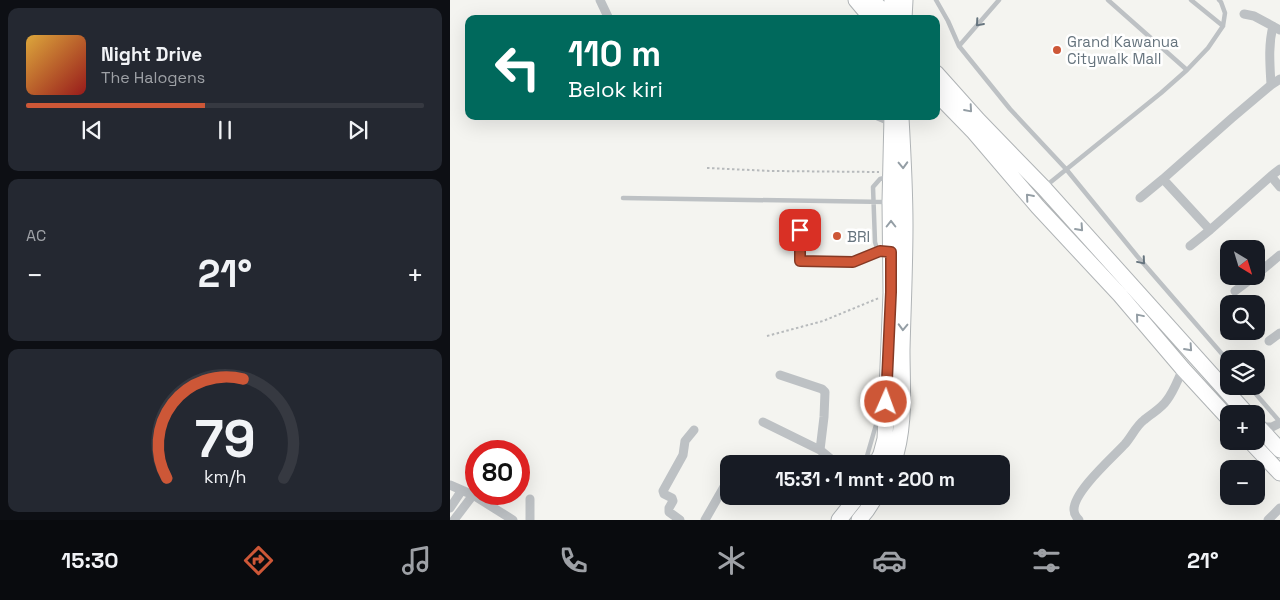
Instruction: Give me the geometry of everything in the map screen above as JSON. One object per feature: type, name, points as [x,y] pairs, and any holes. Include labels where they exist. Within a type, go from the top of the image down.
[{"type":"highway","points":[[856,0],[869,15]]},
{"type":"highway","points":[[872,0],[887,15]]},
{"type":"highway","points":[[940,77],[1044,188],[1239,405]]},
{"type":"highway","points":[[940,97],[1120,295],[1220,409]]},
{"type":"highway","points":[[881,455],[885,439],[891,292],[885,252],[895,120]]},
{"type":"highway","points":[[888,455],[900,439],[902,406],[905,222],[895,120]]},
{"type":"highway","points":[[1265,433],[1280,450]]},
{"type":"highway","points":[[1258,450],[1280,473]]},
{"type":"highway","points":[[839,520],[851,505]]},
{"type":"highway","points":[[859,520],[870,505]]},
{"type":"street","points":[[600,0],[607,15]]},
{"type":"street","points":[[1244,14],[1254,16],[1277,28],[1270,37],[1271,85]]},
{"type":"street","points":[[1140,198],[1280,79]]},
{"type":"street","points":[[1190,246],[1280,169]]},
{"type":"street","points":[[1271,176],[1280,187]]},
{"type":"street","points":[[1163,179],[1210,230]]},
{"type":"street","points":[[1265,268],[1280,255]]},
{"type":"street","points":[[1235,292],[1244,285]]},
{"type":"street","points":[[1269,341],[1280,333]]},
{"type":"street","points":[[1079,520],[1074,512],[1074,504],[1091,479],[1125,444],[1143,420],[1160,408],[1168,399],[1183,369]]},
{"type":"street","points":[[780,375],[822,389],[825,392],[820,450]]},
{"type":"street","points":[[763,422],[820,450],[826,455]]},
{"type":"street","points":[[1265,426],[1272,426],[1280,423]]},
{"type":"street","points":[[680,520],[669,512],[673,501],[672,498],[664,494],[664,491],[683,455],[685,441],[694,430]]},
{"type":"street","points":[[450,485],[465,491]]},
{"type":"street","points":[[450,508],[462,490]]},
{"type":"street","points":[[706,520],[720,494]]},
{"type":"street","points":[[454,520],[465,505]]},
{"type":"street","points":[[489,505],[513,520]]},
{"type":"street","points":[[530,505],[530,520]]},
{"type":"street","points":[[1268,520],[1278,513]]},
{"type":"lane","points":[[936,0],[959,46],[1010,109],[1066,169],[1137,256],[1220,352]]},
{"type":"lane","points":[[959,46],[1000,0]]},
{"type":"lane","points":[[1108,0],[1187,70]]},
{"type":"lane","points":[[1191,0],[1223,26]]},
{"type":"lane","points":[[1044,188],[1187,70],[1208,48],[1223,26],[1225,13],[1221,1]]},
{"type":"lane","points":[[885,252],[877,249],[875,242],[872,187],[880,179],[891,174]]},
{"type":"lane","points":[[623,198],[890,202]]},
{"type":"lane","points":[[800,230],[800,261],[853,262],[885,252]]},
{"type":"lane","points":[[1257,395],[1280,423]]},
{"type":"lane","points":[[867,455],[880,409]]},
{"type":"path","points":[[707,168],[891,174]]},
{"type":"path","points":[[768,336],[823,321],[891,292]]},
{"type":"place","name":"Grand Kawanua Citywalk Mall","points":[[1057,50]]},
{"type":"place","name":"BRI","points":[[837,236]]},
{"type":"route","points":[[800,230],[800,261],[853,262],[880,251],[891,252],[886,402]]}]
